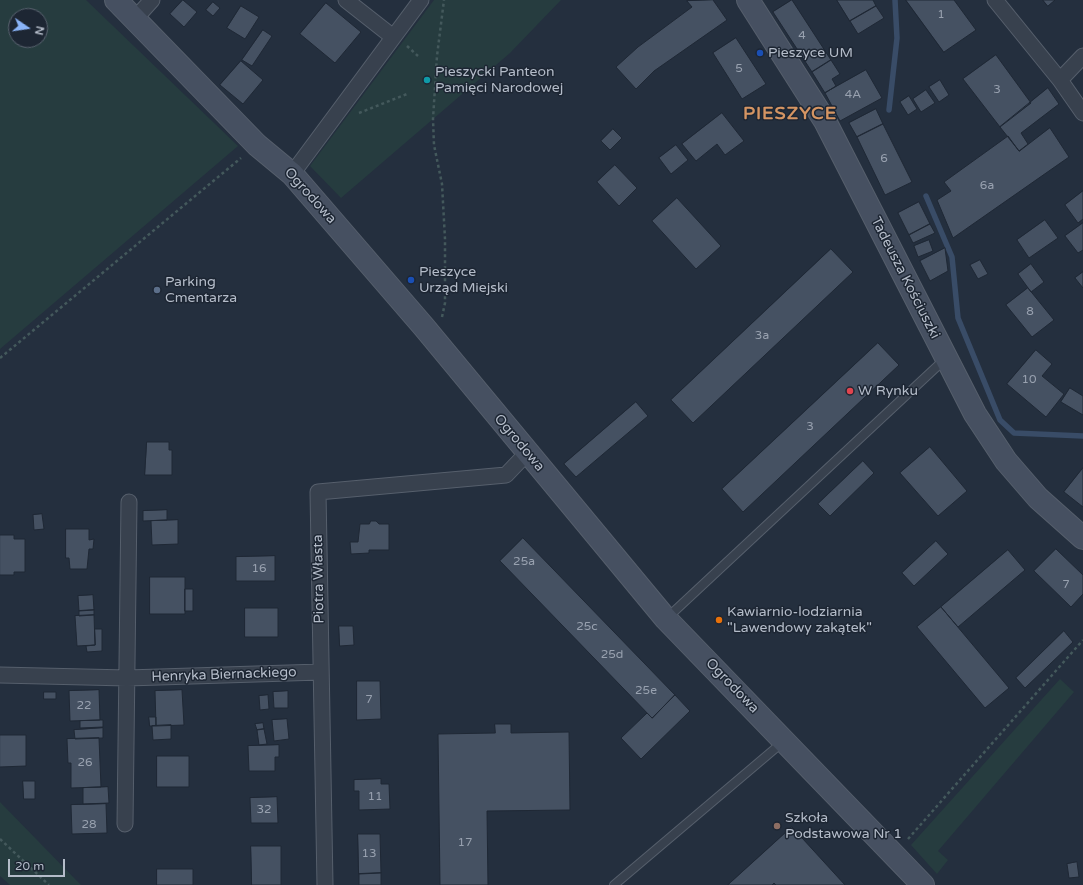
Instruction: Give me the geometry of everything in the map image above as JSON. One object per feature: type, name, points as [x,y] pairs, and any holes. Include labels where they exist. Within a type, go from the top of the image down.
[{"type":"street","name":"Ogrodowa","points":[[116,0],[256,145],[292,174],[424,327],[666,619],[923,885]]},
{"type":"street","points":[[134,20],[152,0]]},
{"type":"street","points":[[346,0],[393,37]]},
{"type":"street","points":[[292,174],[421,0]]},
{"type":"street","name":"Tadeusza Kościuszki","points":[[748,0],[825,120],[975,414],[1006,461],[1038,498],[1083,538]]},
{"type":"street","points":[[995,0],[1060,80],[1083,113]]},
{"type":"street","points":[[1060,80],[1083,56]]},
{"type":"street","name":"Piotra Własta","points":[[325,885],[318,492],[506,474],[527,453]]},
{"type":"street","points":[[125,824],[129,502]]},
{"type":"street","name":"Henryka Biernackiego","points":[[0,675],[127,678],[321,672]]},
{"type":"lane","points":[[666,619],[946,358]]},
{"type":"lane","points":[[614,885],[784,740]]},
{"type":"path","points":[[441,321],[445,303],[445,239],[442,184],[434,145],[433,119],[439,41],[444,0]]},
{"type":"path","points":[[388,101],[407,94]]},
{"type":"path","points":[[0,358],[256,145]]},
{"type":"path","points":[[907,840],[1083,640]]},
{"type":"path","points":[[0,839],[49,885]]},
{"type":"green space","points":[[0,0],[86,0],[238,146],[0,349]]},
{"type":"green space","points":[[434,0],[561,0],[510,53],[341,198],[310,166]]},
{"type":"green space","points":[[1060,679],[1074,692],[938,851],[948,860],[937,874],[911,845]]},
{"type":"green space","points":[[0,802],[81,885],[10,885],[0,876]]},
{"type":"building","points":[[183,0],[197,12],[184,27],[170,14]]},
{"type":"building","points":[[713,0],[727,20],[654,71],[636,89],[616,67],[638,47],[692,7],[687,1]]},
{"type":"building","points":[[792,0],[831,60],[812,72],[773,12]]},
{"type":"building","points":[[837,0],[873,0],[876,6],[850,21]]},
{"type":"building","points":[[906,0],[954,0],[976,30],[944,52]]},
{"type":"building","points":[[1043,0],[1055,0],[1048,6]]},
{"type":"building","points":[[213,2],[220,8],[213,16],[206,10]]},
{"type":"building","points":[[326,3],[361,32],[335,63],[300,34]]},
{"type":"building","points":[[241,6],[259,17],[245,39],[227,28]]},
{"type":"building","points":[[876,6],[884,18],[858,34],[850,21]]},
{"type":"building","points":[[263,30],[272,36],[252,66],[242,60]]},
{"type":"building","points":[[736,38],[766,84],[742,99],[713,53]]},
{"type":"building","points":[[996,55],[1031,103],[1000,127],[963,79]]},
{"type":"building","points":[[831,60],[840,74],[832,79],[836,86],[825,93],[812,72]]},
{"type":"building","points":[[241,61],[263,80],[243,104],[220,85]]},
{"type":"building","points":[[866,70],[882,98],[840,121],[825,93]]},
{"type":"building","points":[[940,80],[949,95],[939,102],[929,87]]},
{"type":"building","points":[[1048,88],[1059,104],[1021,133],[1028,144],[1019,151],[1000,127]]},
{"type":"building","points":[[926,90],[935,103],[921,112],[913,99]]},
{"type":"building","points":[[909,96],[917,109],[908,115],[900,102]]},
{"type":"building","points":[[876,109],[883,124],[857,137],[849,123]]},
{"type":"building","points":[[722,113],[744,141],[725,155],[717,144],[696,161],[682,144]]},
{"type":"building","points":[[883,124],[912,182],[885,195],[857,137]]},
{"type":"building","points":[[1050,128],[1069,157],[953,238],[937,200],[951,191],[944,182],[1008,136],[1019,151]]},
{"type":"building","points":[[613,129],[622,138],[610,150],[601,141]]},
{"type":"building","points":[[676,145],[688,160],[671,174],[659,158]]},
{"type":"building","points":[[615,165],[637,188],[619,206],[597,182]]},
{"type":"building","points":[[1083,191],[1083,219],[1078,223],[1065,205]]},
{"type":"building","points":[[677,198],[721,246],[696,269],[652,221]]},
{"type":"building","points":[[919,202],[930,224],[909,235],[898,213]]},
{"type":"building","points":[[1045,220],[1058,238],[1029,258],[1017,240]]},
{"type":"building","points":[[1083,223],[1083,250],[1078,253],[1065,236]]},
{"type":"building","points":[[930,224],[935,233],[913,243],[909,235]]},
{"type":"building","points":[[929,240],[933,251],[918,257],[914,246]]},
{"type":"building","points":[[945,248],[948,271],[930,281],[920,261]]},
{"type":"building","points":[[831,249],[853,272],[693,423],[671,400]]},
{"type":"building","points":[[980,260],[988,274],[978,279],[970,265]]},
{"type":"building","points":[[1031,264],[1044,282],[1031,292],[1018,274]]},
{"type":"building","points":[[1083,272],[1083,288],[1075,278]]},
{"type":"building","points":[[1028,288],[1054,320],[1032,337],[1006,305]]},
{"type":"building","points":[[878,343],[899,365],[743,512],[722,489]]},
{"type":"building","points":[[1036,350],[1052,364],[1042,376],[1064,394],[1046,417],[1007,384]]},
{"type":"building","points":[[1070,388],[1083,396],[1083,415],[1061,402]]},
{"type":"building","points":[[636,402],[648,416],[576,477],[564,464]]},
{"type":"building","points":[[147,442],[169,442],[169,450],[172,450],[172,475],[145,475]]},
{"type":"building","points":[[930,447],[967,491],[938,516],[900,473]]},
{"type":"building","points":[[863,461],[874,473],[830,516],[818,504]]},
{"type":"building","points":[[1083,468],[1083,507],[1064,492]]},
{"type":"building","points":[[167,510],[167,520],[143,521],[143,511]]},
{"type":"building","points":[[42,514],[44,529],[34,530],[33,515]]},
{"type":"building","points":[[178,520],[178,544],[152,545],[151,521]]},
{"type":"building","points":[[371,521],[376,521],[379,524],[389,524],[389,550],[369,550],[369,553],[351,554],[350,542],[358,542],[360,524],[369,524]]},
{"type":"building","points":[[66,529],[89,529],[89,540],[94,539],[93,549],[89,549],[87,569],[70,569],[69,558],[66,558]]},
{"type":"building","points":[[0,535],[14,535],[14,539],[25,539],[25,572],[14,572],[14,575],[0,575]]},
{"type":"building","points":[[523,538],[675,695],[652,718],[500,561]]},
{"type":"building","points":[[936,541],[948,554],[914,586],[902,573]]},
{"type":"building","points":[[1056,549],[1083,575],[1083,594],[1071,607],[1034,571]]},
{"type":"building","points":[[1008,550],[1025,570],[958,627],[941,607]]},
{"type":"building","points":[[275,556],[275,581],[236,581],[236,557]]},
{"type":"building","points":[[150,577],[185,577],[185,614],[150,614]]},
{"type":"building","points":[[185,589],[193,589],[193,611],[185,611]]},
{"type":"building","points":[[93,595],[94,610],[79,611],[78,596]]},
{"type":"building","points":[[941,607],[1009,688],[985,708],[917,627]]},
{"type":"building","points":[[245,608],[278,608],[278,637],[245,637]]},
{"type":"building","points":[[94,610],[94,615],[79,616],[79,611]]},
{"type":"building","points":[[94,615],[95,645],[77,646],[75,616]]},
{"type":"building","points":[[339,626],[353,626],[354,645],[340,646]]},
{"type":"building","points":[[95,629],[102,629],[102,651],[87,652],[86,646],[95,645]]},
{"type":"building","points":[[1064,631],[1073,642],[1025,688],[1016,678]]},
{"type":"building","points":[[357,681],[380,681],[381,719],[357,720]]},
{"type":"building","points":[[99,690],[100,720],[70,721],[69,691]]},
{"type":"building","points":[[182,690],[184,725],[156,726],[155,691]]},
{"type":"building","points":[[288,691],[288,708],[274,708],[273,692]]},
{"type":"building","points":[[44,692],[56,692],[56,699],[44,699]]},
{"type":"building","points":[[268,695],[269,709],[260,710],[259,696]]},
{"type":"building","points":[[675,695],[690,711],[641,759],[621,738],[647,713],[652,718]]},
{"type":"building","points":[[149,717],[156,717],[156,726],[150,726]]},
{"type":"building","points":[[287,719],[289,739],[274,741],[272,720]]},
{"type":"building","points":[[103,720],[103,727],[80,728],[80,721]]},
{"type":"building","points":[[263,723],[264,729],[257,730],[255,724]]},
{"type":"building","points":[[495,724],[511,724],[511,733],[569,732],[570,810],[487,811],[488,885],[440,885],[438,734],[495,733]]},
{"type":"building","points":[[171,725],[171,739],[153,740],[152,726]]},
{"type":"building","points":[[103,728],[103,738],[75,739],[74,730]]},
{"type":"building","points":[[264,729],[267,744],[259,745],[257,730]]},
{"type":"building","points":[[0,735],[26,735],[26,766],[0,767]]},
{"type":"building","points":[[99,738],[101,787],[71,788],[71,763],[68,763],[67,739]]},
{"type":"building","points":[[279,745],[279,757],[275,757],[275,771],[249,771],[248,746]]},
{"type":"building","points":[[157,756],[189,756],[189,787],[157,787]]},
{"type":"building","points":[[381,779],[381,784],[389,784],[390,809],[359,810],[359,791],[354,791],[354,780]]},
{"type":"building","points":[[23,781],[35,781],[35,799],[24,799]]},
{"type":"building","points":[[108,787],[109,803],[83,804],[83,788]]},
{"type":"building","points":[[277,797],[278,823],[251,823],[250,798]]},
{"type":"building","points":[[106,804],[107,833],[72,834],[71,805]]},
{"type":"building","points":[[792,827],[845,885],[776,885],[774,883],[772,885],[728,885]]},
{"type":"building","points":[[358,834],[380,834],[381,873],[359,874]]},
{"type":"building","points":[[251,846],[281,846],[281,885],[252,885]]},
{"type":"building","points":[[1077,862],[1079,877],[1069,878],[1067,864]]},
{"type":"building","points":[[157,869],[193,869],[193,885],[157,885]]},
{"type":"building","points":[[381,873],[381,885],[359,885],[359,874]]},
{"type":"waterway","points":[[889,110],[897,38],[895,0]]},
{"type":"waterway","points":[[926,196],[952,257],[958,318],[1000,420],[1014,433],[1083,436]]},
{"type":"place","name":"Pieszyce UM","points":[[760,53]]},
{"type":"place","name":"Pieszycki Panteon Pamięci Narodowej","points":[[427,80]]},
{"type":"place","name":"Pieszyce Urząd Miejski","points":[[411,280]]},
{"type":"place","name":"Parking Cmentarza","points":[[157,290]]},
{"type":"place","name":"W Rynku","points":[[850,391]]},
{"type":"place","name":"Kawiarnio-lodziarnia \"Lawendowy zakątek\"","points":[[719,620]]},
{"type":"place","name":"Szkoła Podstawowa Nr 1","points":[[777,826]]},
{"type":"district","name":"PIESZYCE","points":[[790,114]]}]
